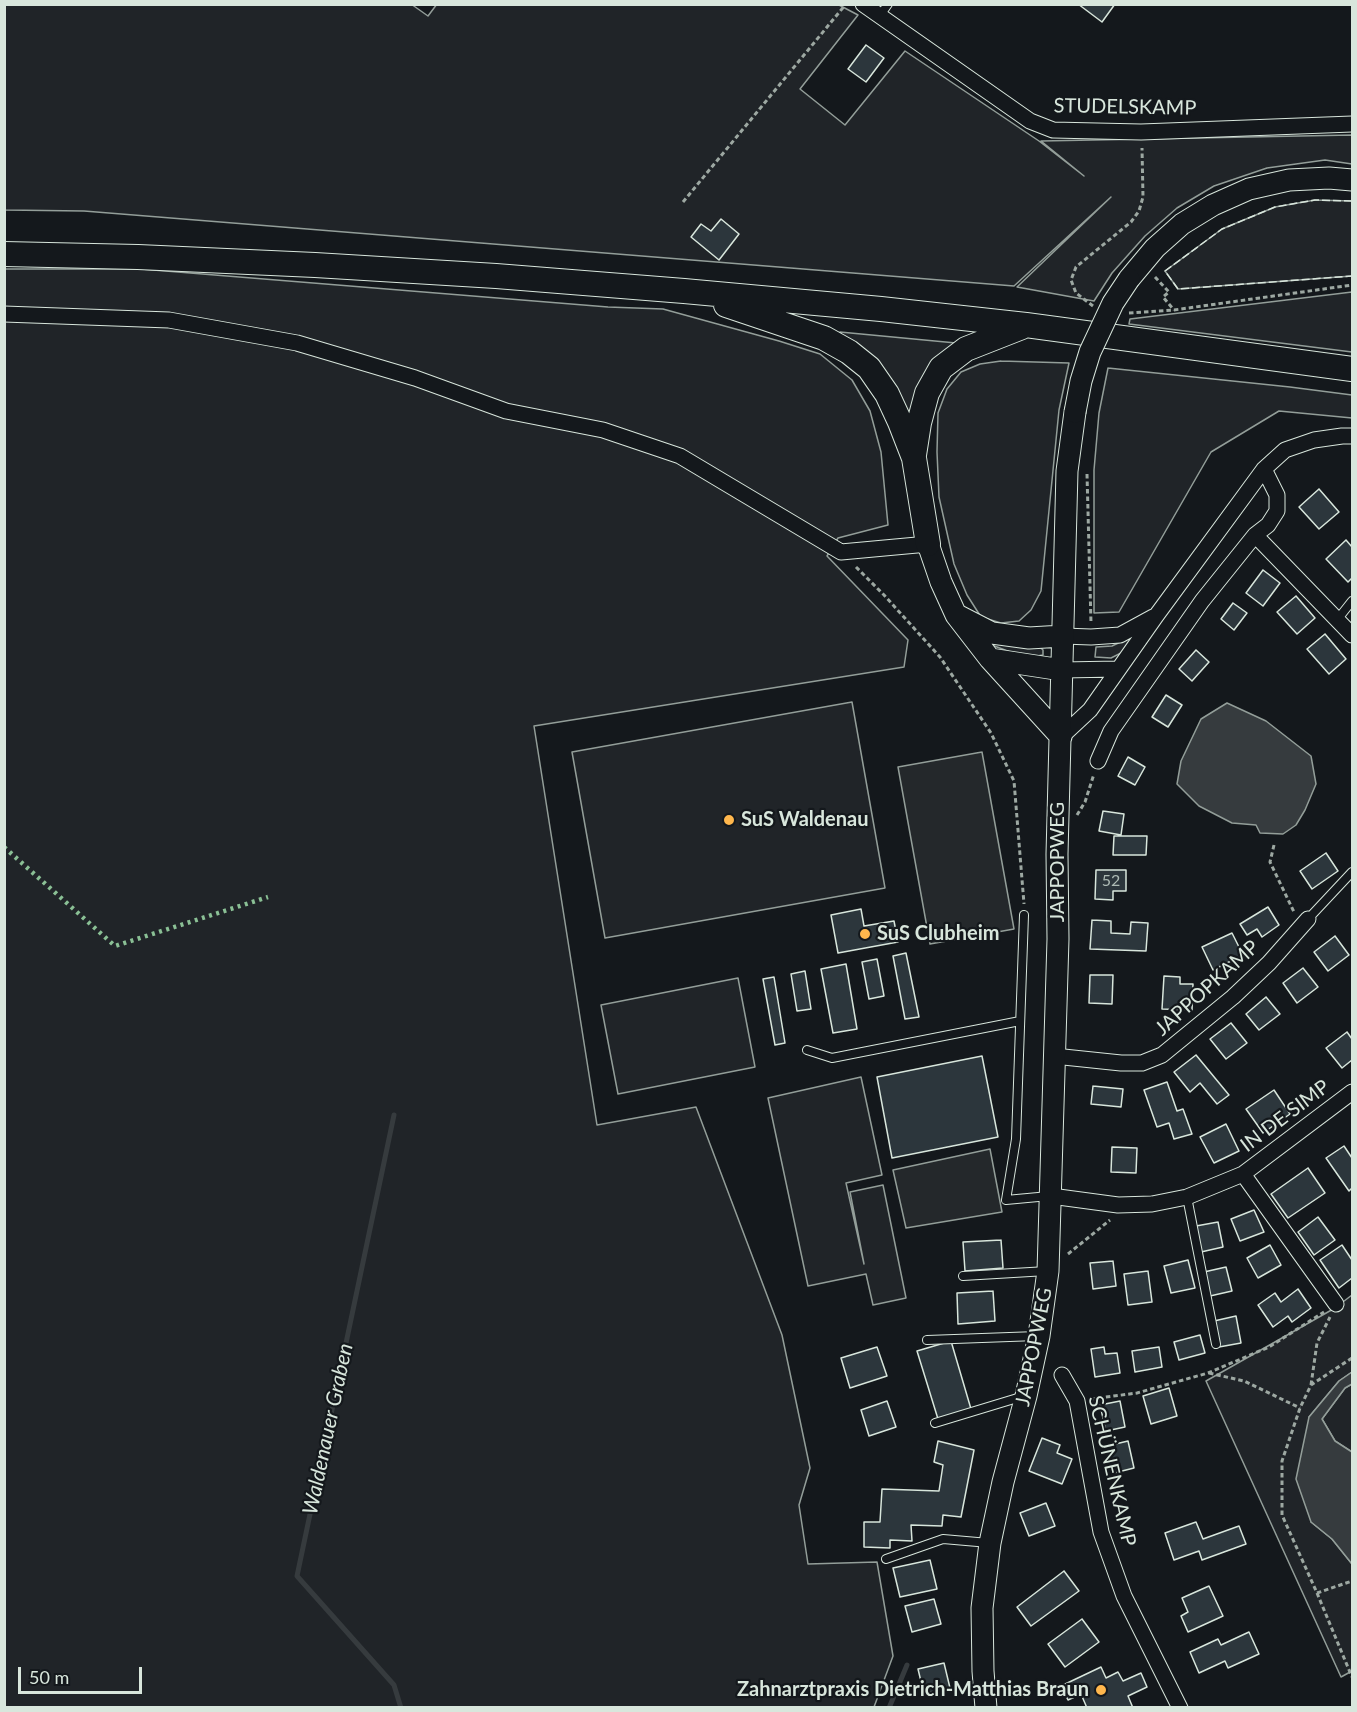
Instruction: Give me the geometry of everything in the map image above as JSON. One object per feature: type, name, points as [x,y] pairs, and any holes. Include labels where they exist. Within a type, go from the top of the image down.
[{"type":"main road","points":[[4,254],[138,256],[315,265],[684,291],[1026,325],[1353,369]]},
{"type":"main road","points":[[684,291],[824,338],[849,352],[869,368],[887,394],[914,458],[928,544]]},
{"type":"main road","points":[[914,458],[919,423],[927,393],[941,368],[966,349],[1026,325]]},
{"type":"street","name":"STUDELSKAMP","points":[[863,4],[883,11],[1030,121],[1053,130],[1141,132],[1353,124]]},
{"type":"street","name":"JAPPOPWEG","points":[[986,1707],[982,1671],[982,1608],[990,1544],[1039,1336],[1048,1271],[1058,939],[1057,854],[1067,471],[1081,381],[1090,352],[1113,303],[1129,279],[1155,248],[1182,224],[1213,205],[1249,189],[1289,180],[1329,178],[1353,180]]},
{"type":"street","points":[[4,314],[169,320],[297,343],[415,378],[506,411],[603,430],[680,456],[840,552],[928,544],[941,582],[956,615],[990,659],[1061,737],[1090,710],[1264,469],[1285,450],[1314,440],[1353,436]]},
{"type":"street","points":[[1098,761],[1111,731],[1154,668],[1202,601],[1255,535],[1268,525],[1277,511],[1277,495],[1264,469]]},
{"type":"street","points":[[1255,535],[1353,635]]},
{"type":"street","points":[[956,615],[993,633],[1029,638],[1120,635],[1156,616]]},
{"type":"street","points":[[990,659],[1062,670],[1118,669]]},
{"type":"street","name":"JAPPOPKAMP","points":[[1054,1056],[1142,1063],[1162,1055],[1233,997],[1269,963],[1304,923]]},
{"type":"street","name":"IN DE SIMP","points":[[1051,1196],[1118,1205],[1152,1204],[1187,1197],[1243,1174],[1353,1092]]},
{"type":"street","name":"IN DE SIMP","points":[[1243,1174],[1336,1304]]},
{"type":"street","name":"SCHÜNENKAMP","points":[[1062,1375],[1077,1401],[1101,1532],[1124,1596],[1180,1707]]},
{"type":"lane","points":[[1337,620],[1353,600]]},
{"type":"lane","name":"JAPPOPKAMP","points":[[1304,923],[1353,872]]},
{"type":"lane","points":[[1024,915],[1016,1139],[1006,1200],[1051,1196]]},
{"type":"lane","points":[[807,1050],[832,1058],[1020,1021]]},
{"type":"lane","points":[[1187,1197],[1216,1344]]},
{"type":"lane","points":[[963,1276],[1048,1271]]},
{"type":"lane","points":[[927,1340],[1039,1336]]},
{"type":"lane","points":[[935,1423],[1026,1396]]},
{"type":"lane","points":[[886,1559],[944,1539],[990,1544]]},
{"type":"path","points":[[683,202],[846,4]]},
{"type":"path","points":[[1099,307],[1091,305],[1076,293],[1071,280],[1076,267],[1131,222],[1139,211],[1143,197],[1141,132]]},
{"type":"path","points":[[1152,274],[1169,292],[1163,297],[1174,310]]},
{"type":"path","points":[[1119,311],[1131,313],[1174,310],[1353,285]]},
{"type":"path","points":[[1087,474],[1091,637]]},
{"type":"path","points":[[840,552],[884,595],[940,657],[991,733],[1014,781],[1024,915]]},
{"type":"path","points":[[1075,819],[1085,801],[1098,761]]},
{"type":"path","points":[[1274,845],[1270,862],[1304,923]]},
{"type":"path","points":[[1048,1271],[1130,1205]]},
{"type":"path","points":[[1077,1401],[1137,1393],[1208,1373],[1269,1347],[1336,1304]]},
{"type":"path","points":[[1336,1304],[1317,1343],[1311,1385],[1300,1408],[1282,1461],[1282,1515],[1353,1677]]},
{"type":"path","points":[[1311,1385],[1353,1358]]},
{"type":"path","points":[[1208,1373],[1244,1381],[1300,1408]]},
{"type":"path","points":[[1317,1593],[1353,1581]]},
{"type":"shaded area","points":[[411,4],[428,16],[437,4],[839,5],[858,15],[800,89],[845,125],[905,51],[1039,141],[1084,176],[1041,141],[1352,135],[1352,164],[1325,160],[1267,168],[1214,186],[1177,208],[1145,236],[1112,273],[1094,301],[1017,287],[1111,197],[1014,286],[84,211],[5,210],[5,5]]},
{"type":"shaded area","points":[[1315,200],[1352,201],[1352,276],[1178,289],[1165,271],[1222,229],[1275,207]]},
{"type":"shaded area","points":[[5,269],[141,269],[608,307],[663,309],[820,354],[852,380],[870,411],[881,452],[888,525],[838,538],[827,556],[908,640],[904,667],[534,726],[597,1125],[696,1107],[782,1335],[810,1468],[799,1505],[808,1564],[877,1562],[893,1656],[874,1707],[5,1708]]},
{"type":"shaded area","points":[[1352,292],[1352,352],[1129,324],[1130,319]]},
{"type":"shaded area","points":[[840,332],[956,343],[909,419]]},
{"type":"shaded area","points":[[1001,361],[1069,363],[1059,410],[1041,591],[1031,610],[1019,621],[1001,623],[981,617],[967,595],[954,564],[939,497],[937,452],[938,413],[947,389],[961,372],[980,364]]},
{"type":"shaded area","points":[[1108,368],[1352,395],[1352,418],[1279,411],[1211,452],[1119,612],[1094,613],[1094,470],[1099,413]]},
{"type":"shaded area","points":[[1133,636],[1127,650],[1111,658],[1095,657],[1096,647],[1112,646]]},
{"type":"shaded area","points":[[994,643],[1041,648],[1043,655],[1021,656],[994,646]]},
{"type":"shaded area","name":"SuS Waldenau","points":[[852,702],[885,888],[605,938],[572,752]]},
{"type":"shaded area","points":[[1227,703],[1266,721],[1311,756],[1316,784],[1296,825],[1283,834],[1260,833],[1256,825],[1232,823],[1199,806],[1177,784],[1181,761],[1201,719]]},
{"type":"shaded area","points":[[982,752],[1014,929],[930,944],[898,767]]},
{"type":"shaded area","points":[[738,978],[755,1067],[618,1094],[601,1005]]},
{"type":"shaded area","points":[[861,1077],[882,1175],[846,1183],[864,1264],[850,1192],[883,1185],[906,1298],[873,1305],[866,1274],[808,1286],[768,1098]]},
{"type":"shaded area","points":[[990,1149],[1002,1212],[906,1228],[893,1170]]},
{"type":"shaded area","points":[[1352,1295],[1352,1372],[1339,1381],[1309,1417],[1311,1522],[1332,1539],[1352,1564],[1352,1671],[1341,1677],[1206,1381],[1335,1308]]},
{"type":"shaded area","points":[[1352,1372],[1352,1384],[1345,1388],[1322,1419],[1335,1441],[1352,1452],[1352,1564],[1332,1539],[1311,1522],[1296,1479],[1309,1417],[1339,1381]]},
{"type":"shaded area","points":[[1352,1384],[1352,1452],[1335,1441],[1322,1419],[1345,1388]]},
{"type":"building","points":[[1078,4],[1115,4],[1102,22]]},
{"type":"building","points":[[866,45],[884,58],[866,82],[848,69]]},
{"type":"building","points":[[721,219],[739,234],[719,260],[691,237],[701,224],[711,231]]},
{"type":"building","points":[[1319,489],[1339,512],[1319,529],[1299,507]]},
{"type":"building","points":[[1346,540],[1352,547],[1352,578],[1348,582],[1326,559]]},
{"type":"building","points":[[1263,570],[1280,583],[1263,606],[1246,593]]},
{"type":"building","points":[[1296,596],[1315,618],[1297,634],[1277,612]]},
{"type":"building","points":[[1233,603],[1247,613],[1234,630],[1221,619]]},
{"type":"building","points":[[1325,634],[1346,659],[1329,674],[1307,649]]},
{"type":"building","points":[[1196,650],[1209,662],[1192,681],[1179,669]]},
{"type":"building","points":[[1166,695],[1182,705],[1168,727],[1152,717]]},
{"type":"building","points":[[1128,757],[1145,767],[1135,785],[1118,776]]},
{"type":"building","points":[[1103,811],[1124,814],[1121,835],[1099,831]]},
{"type":"building","points":[[1114,836],[1147,836],[1146,855],[1113,855]]},
{"type":"building","points":[[1326,853],[1338,871],[1312,889],[1300,871]]},
{"type":"building","points":[[1096,870],[1126,870],[1126,891],[1113,891],[1113,900],[1095,899]]},
{"type":"building","points":[[1268,907],[1279,925],[1262,937],[1257,929],[1247,935],[1240,924]]},
{"type":"building","name":"SuS Clubheim","points":[[861,909],[864,926],[894,921],[898,942],[838,953],[831,915]]},
{"type":"building","points":[[1092,920],[1111,921],[1111,933],[1130,934],[1131,922],[1148,923],[1146,951],[1090,949]]},
{"type":"building","points":[[1232,933],[1243,955],[1213,970],[1202,947]]},
{"type":"building","points":[[1335,936],[1349,955],[1328,971],[1314,952]]},
{"type":"building","points":[[906,953],[919,1017],[905,1019],[893,956]]},
{"type":"building","points":[[877,959],[884,996],[869,999],[862,962]]},
{"type":"building","points":[[846,964],[857,1029],[833,1033],[821,969]]},
{"type":"building","points":[[1303,968],[1318,987],[1297,1003],[1283,983]]},
{"type":"building","points":[[805,971],[811,1009],[797,1011],[791,974]]},
{"type":"building","points":[[1090,975],[1113,975],[1112,1004],[1089,1003]]},
{"type":"building","points":[[1164,976],[1180,977],[1180,984],[1193,984],[1192,1010],[1162,1009]]},
{"type":"building","points":[[774,977],[785,1043],[775,1045],[763,979]]},
{"type":"building","points":[[1266,997],[1280,1014],[1259,1030],[1246,1014]]},
{"type":"building","points":[[1231,1023],[1247,1043],[1226,1059],[1210,1039]]},
{"type":"building","points":[[1347,1032],[1352,1039],[1352,1060],[1342,1068],[1326,1048]]},
{"type":"building","points":[[1196,1055],[1229,1095],[1217,1104],[1200,1083],[1190,1092],[1174,1072]]},
{"type":"building","points":[[982,1056],[998,1137],[892,1158],[877,1077]]},
{"type":"building","points":[[1167,1082],[1177,1111],[1183,1109],[1192,1134],[1174,1139],[1169,1123],[1157,1127],[1144,1090]]},
{"type":"building","points":[[1093,1086],[1123,1089],[1121,1107],[1091,1104]]},
{"type":"building","points":[[1274,1090],[1290,1114],[1263,1133],[1246,1109]]},
{"type":"building","points":[[1226,1124],[1239,1151],[1214,1163],[1200,1137]]},
{"type":"building","points":[[1344,1146],[1352,1158],[1352,1188],[1349,1191],[1326,1158]]},
{"type":"building","points":[[1112,1147],[1137,1148],[1136,1173],[1111,1172]]},
{"type":"building","points":[[1308,1168],[1325,1193],[1288,1218],[1271,1194]]},
{"type":"building","points":[[1254,1210],[1264,1232],[1240,1241],[1231,1219]]},
{"type":"building","points":[[1318,1217],[1335,1240],[1314,1255],[1298,1232]]},
{"type":"building","points":[[1218,1222],[1223,1247],[1201,1252],[1196,1226]]},
{"type":"building","points":[[1001,1240],[1003,1268],[965,1271],[963,1242]]},
{"type":"building","points":[[1270,1245],[1281,1265],[1258,1278],[1247,1258]]},
{"type":"building","points":[[1342,1245],[1352,1260],[1352,1278],[1339,1288],[1320,1260]]},
{"type":"building","points":[[1188,1260],[1195,1288],[1171,1293],[1164,1266]]},
{"type":"building","points":[[1113,1261],[1116,1286],[1093,1289],[1090,1263]]},
{"type":"building","points":[[1226,1267],[1232,1291],[1210,1296],[1204,1272]]},
{"type":"building","points":[[1148,1271],[1152,1302],[1128,1305],[1124,1274]]},
{"type":"building","points":[[1298,1289],[1311,1308],[1292,1322],[1288,1316],[1273,1327],[1258,1305],[1275,1293],[1281,1302]]},
{"type":"building","points":[[993,1291],[995,1321],[958,1324],[957,1293]]},
{"type":"building","points":[[1236,1316],[1241,1343],[1219,1347],[1214,1321]]},
{"type":"building","points":[[1200,1335],[1205,1353],[1179,1360],[1174,1342]]},
{"type":"building","points":[[951,1341],[971,1409],[938,1419],[917,1351]]},
{"type":"building","points":[[877,1347],[887,1376],[850,1388],[841,1358]]},
{"type":"building","points":[[1104,1347],[1105,1354],[1117,1353],[1120,1373],[1095,1377],[1091,1349]]},
{"type":"building","points":[[1159,1347],[1162,1367],[1135,1372],[1132,1351]]},
{"type":"building","points":[[1169,1388],[1177,1416],[1151,1424],[1143,1396]]},
{"type":"building","points":[[887,1401],[896,1427],[869,1436],[861,1410]]},
{"type":"building","points":[[1120,1401],[1125,1427],[1106,1431],[1100,1405]]},
{"type":"building","points":[[1042,1438],[1060,1445],[1057,1453],[1072,1459],[1062,1484],[1029,1471]]},
{"type":"building","points":[[938,1441],[974,1450],[961,1517],[943,1515],[942,1526],[911,1525],[912,1541],[890,1540],[890,1548],[864,1547],[864,1522],[880,1522],[882,1489],[939,1491],[943,1465],[934,1462]]},
{"type":"building","points":[[1128,1441],[1134,1468],[1114,1473],[1107,1446]]},
{"type":"building","points":[[1046,1503],[1055,1526],[1029,1536],[1020,1513]]},
{"type":"building","points":[[1196,1522],[1203,1539],[1239,1526],[1246,1544],[1202,1560],[1199,1551],[1174,1560],[1165,1533]]},
{"type":"building","points":[[930,1560],[937,1589],[900,1597],[893,1568]]},
{"type":"building","points":[[1064,1571],[1079,1591],[1031,1626],[1017,1607]]},
{"type":"building","points":[[1209,1586],[1223,1616],[1188,1632],[1181,1616],[1188,1612],[1182,1598]]},
{"type":"building","points":[[934,1599],[941,1624],[912,1632],[905,1606]]},
{"type":"building","points":[[1082,1619],[1099,1642],[1065,1667],[1048,1644]]},
{"type":"building","points":[[1249,1632],[1259,1654],[1228,1668],[1225,1661],[1199,1673],[1190,1652],[1218,1639],[1221,1645]]},
{"type":"building","points":[[944,1663],[950,1688],[924,1694],[918,1669]]},
{"type":"building","name":"Zahnarztpraxis Dietrich-Matthias Braun","points":[[1101,1667],[1106,1678],[1118,1672],[1123,1681],[1141,1673],[1147,1687],[1128,1696],[1133,1708],[1087,1708],[1081,1694],[1068,1700],[1061,1686]]},
{"type":"waterway","name":"Waldenauer Graben","points":[[394,1115],[297,1576],[394,1685],[401,1708]]},
{"type":"waterway","points":[[889,1708],[907,1665]]},
{"type":"hedge","points":[[4,847],[115,946],[268,897]]},
{"type":"fence","points":[[1352,201],[1315,200],[1275,207],[1222,229],[1165,271],[1178,289],[1352,276]]},
{"type":"place","name":"SuS Waldenau","points":[[729,820]]},
{"type":"place","name":"SuS Clubheim","points":[[865,934]]},
{"type":"place","name":"Zahnarztpraxis Dietrich-Matthias Braun","points":[[1101,1690]]}]
